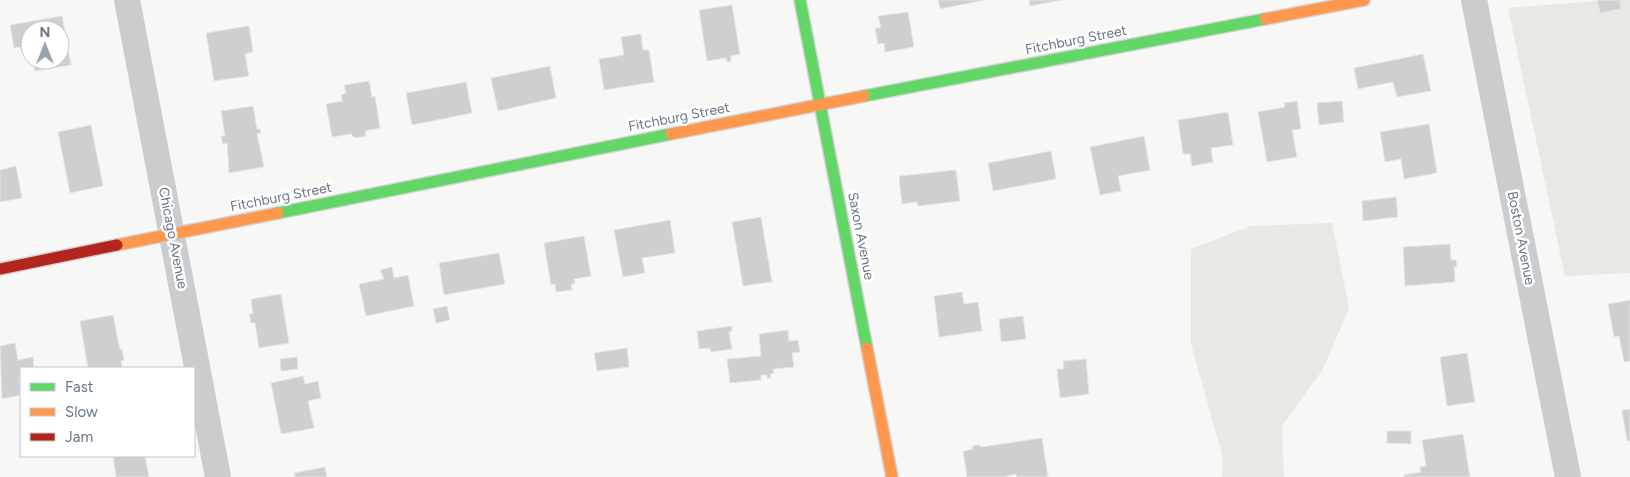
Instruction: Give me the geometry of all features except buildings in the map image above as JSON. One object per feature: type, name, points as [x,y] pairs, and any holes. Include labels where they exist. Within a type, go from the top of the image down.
[{"type":"street","name":"Chicago Avenue","points":[[127,0],[218,477]]},
{"type":"street","name":"Saxon Avenue","points":[[800,0],[892,477]]},
{"type":"street","name":"Fitchburg Street","points":[[0,269],[821,104],[1364,0]]},
{"type":"street","name":"Boston Avenue","points":[[1474,0],[1568,477]]},
{"type":"shaded area","points":[[1630,0],[1630,273],[1565,276],[1508,8]]},
{"type":"shaded area","points":[[1332,223],[1349,308],[1323,369],[1282,426],[1284,477],[1222,477],[1223,458],[1191,344],[1191,249],[1251,226]]},
{"type":"traffic: fast","points":[[800,0],[867,348]]},
{"type":"traffic: fast","points":[[864,96],[1265,19]]},
{"type":"traffic: fast","points":[[278,213],[671,134]]},
{"type":"traffic: slow","points":[[1265,19],[1364,0]]},
{"type":"traffic: slow","points":[[671,134],[864,96]]},
{"type":"traffic: slow","points":[[117,245],[278,213]]},
{"type":"traffic: slow","points":[[867,348],[892,477]]},
{"type":"traffic: jam","points":[[0,269],[117,245]]}]
